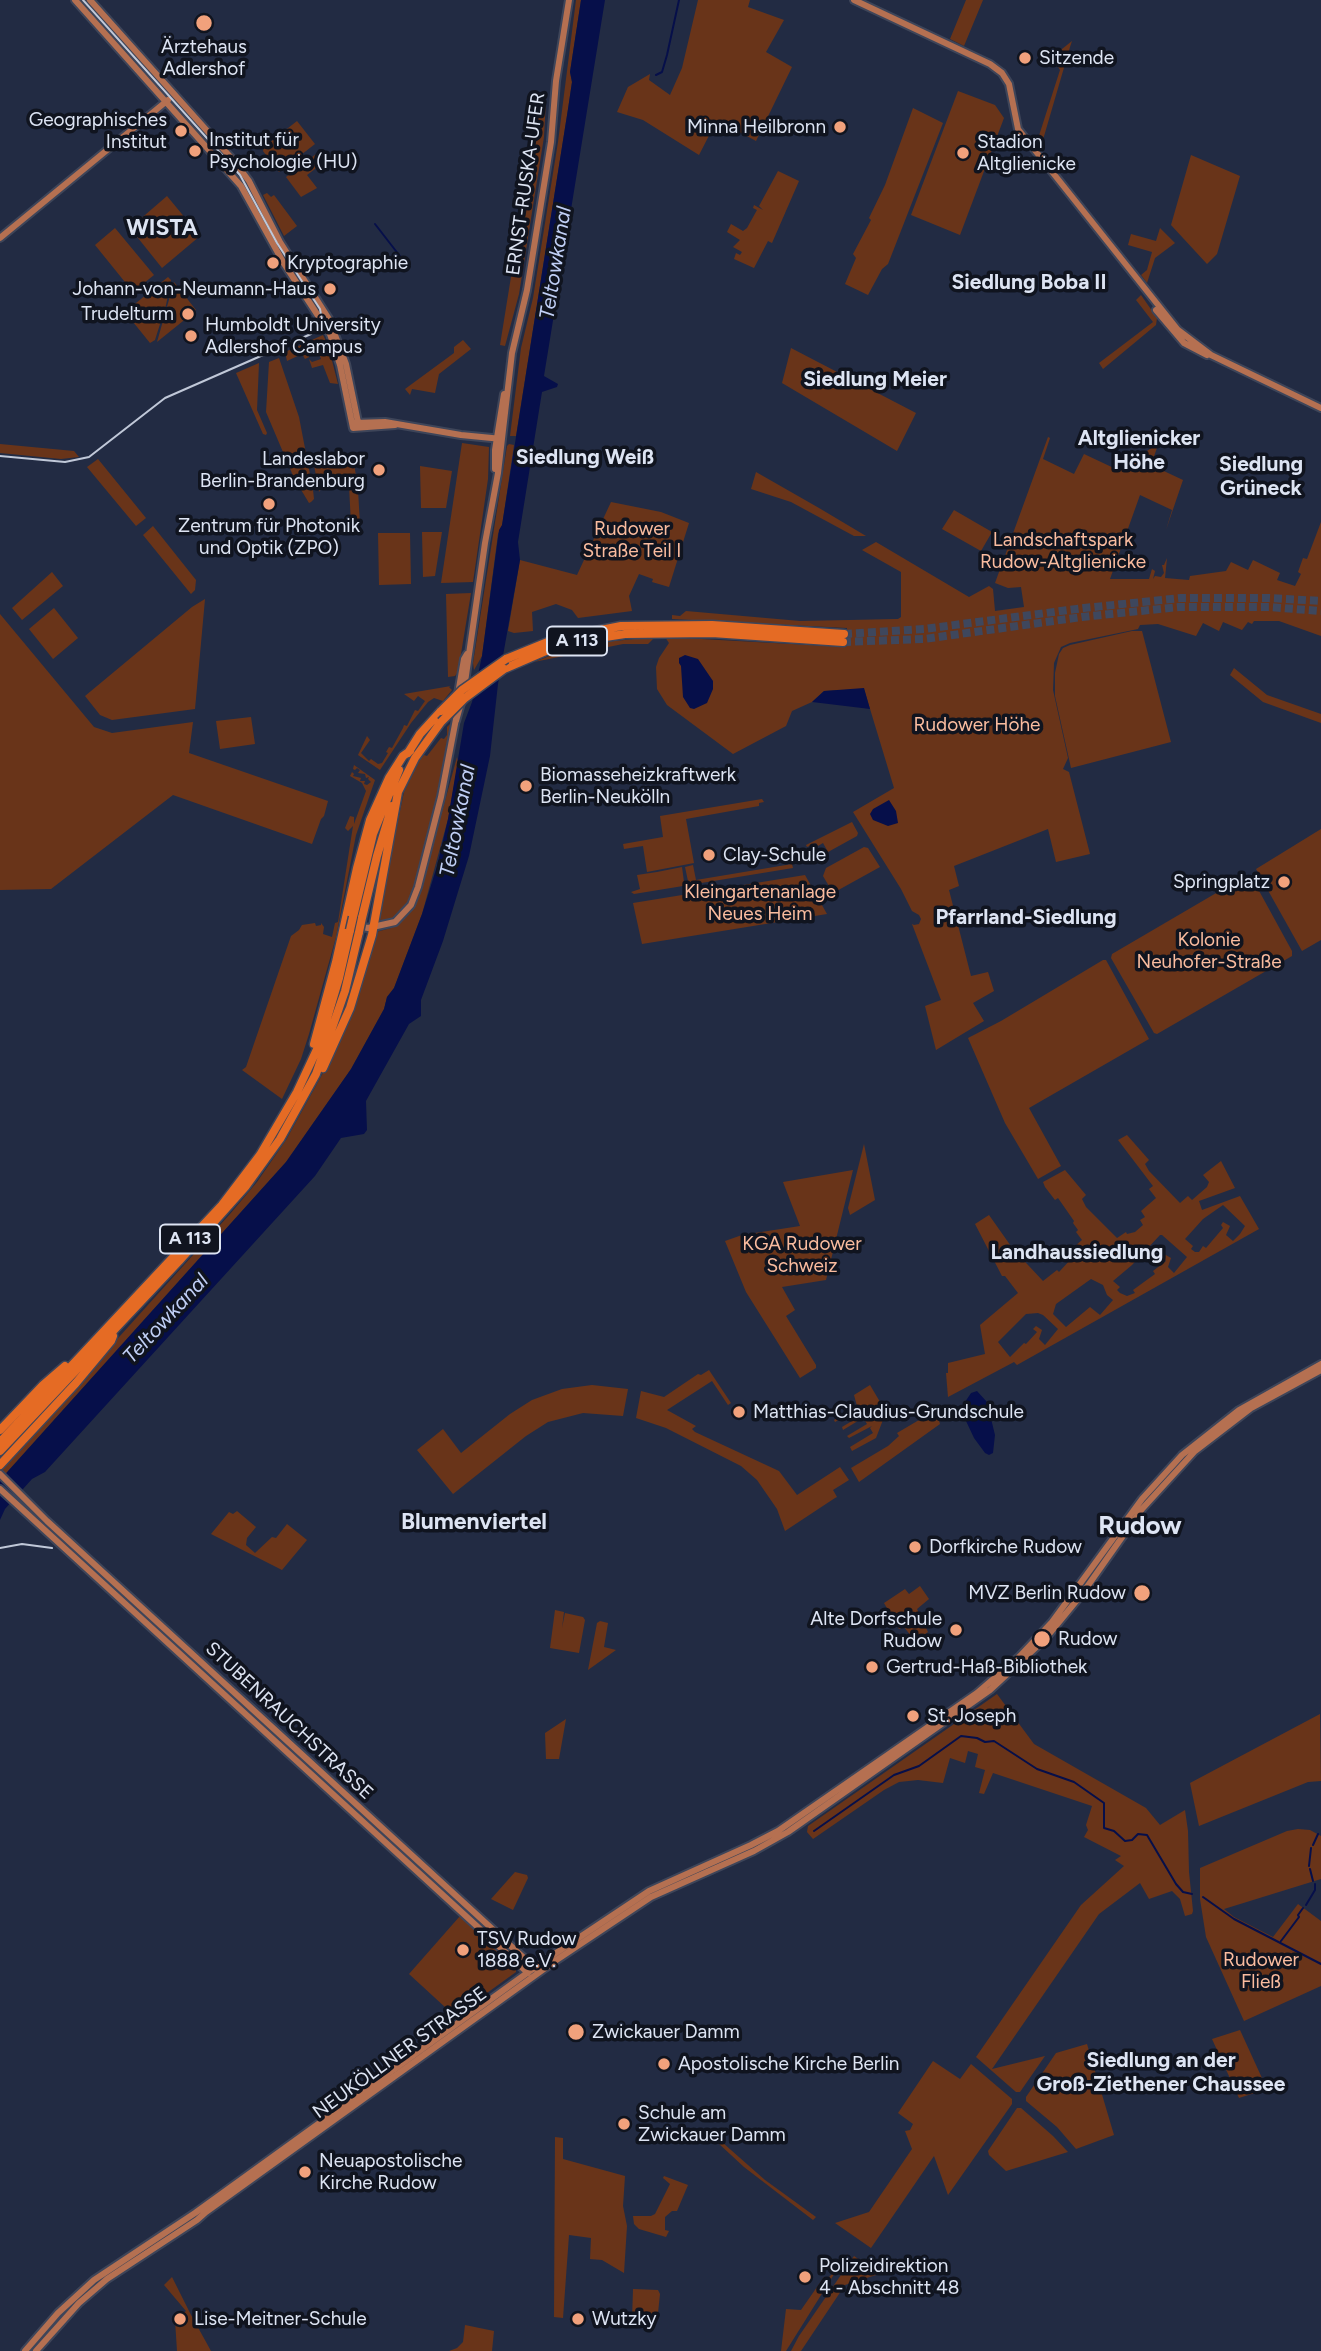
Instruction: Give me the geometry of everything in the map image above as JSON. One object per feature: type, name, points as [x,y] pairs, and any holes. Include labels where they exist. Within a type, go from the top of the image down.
[{"type":"highway","name":"A 113","points":[[0,1451],[246,1186],[280,1139],[316,1074],[345,991],[355,931],[354,919],[377,823],[392,785],[420,734],[461,690],[506,659],[531,648],[579,633],[621,626],[844,638]]},
{"type":"highway","name":"A 113","points":[[354,919],[398,792],[415,758],[441,722],[465,698],[504,670],[533,656],[579,641],[656,628]]},
{"type":"highway","points":[[316,1074],[322,1071],[350,1008],[374,927],[398,792]]},
{"type":"highway","points":[[312,1061],[311,1054],[354,919]]},
{"type":"highway","name":"A 113","points":[[0,1442],[222,1205],[273,1136],[312,1061],[355,931]]},
{"type":"highway","points":[[0,1465],[103,1351],[114,1330]]},
{"type":"highway","points":[[0,1430],[43,1385],[64,1366],[71,1365]]},
{"type":"main road","points":[[75,0],[238,182],[283,262],[327,330],[340,365],[356,425]]},
{"type":"main road","points":[[90,0],[243,172],[280,242],[323,308],[346,364],[356,425]]},
{"type":"main road","name":"ERNST-RUSKA-UFER","points":[[374,927],[387,925],[400,918],[411,905],[418,887],[463,695],[509,372],[527,289],[551,142],[556,81],[569,0]]},
{"type":"main road","points":[[854,0],[997,68],[1007,78],[1018,129],[1145,290],[1151,304],[1176,336],[1193,349],[1321,408]]},
{"type":"main road","points":[[0,238],[174,94]]},
{"type":"main road","points":[[356,425],[395,425],[499,439]]},
{"type":"main road","points":[[354,919],[374,927]]},
{"type":"main road","points":[[1159,1483],[1191,1448],[1221,1423],[1258,1398],[1321,1364]]},
{"type":"main road","points":[[1159,1483],[1232,1421],[1321,1370]]},
{"type":"main road","name":"STUBENRAUCHSTRASSE","points":[[0,1474],[47,1521],[537,1970]]},
{"type":"main road","name":"NEUKÖLLNER STRASSE","points":[[76,2301],[195,2222],[266,2166],[537,1970],[673,1883],[778,1831],[898,1752],[996,1678],[1043,1637],[1070,1605],[1159,1483]]},
{"type":"main road","name":"STUBENRAUCHSTRASSE","points":[[0,1489],[530,1975]]},
{"type":"main road","name":"NEUKÖLLNER STRASSE","points":[[76,2301],[99,2276],[266,2166]]},
{"type":"main road","points":[[25,2351],[76,2301]]},
{"type":"main road","points":[[36,2351],[76,2301]]},
{"type":"green space","points":[[576,0],[581,0],[570,72],[572,82],[568,109],[516,436],[510,436],[521,348],[533,298],[558,142]]},
{"type":"green space","points":[[698,0],[750,0],[748,7],[784,20],[766,52],[792,67],[756,141],[717,120],[699,155],[643,120],[617,112],[628,87],[650,74],[649,80],[670,95],[682,68]]},
{"type":"green space","points":[[966,0],[983,0],[964,46],[950,39]]},
{"type":"green space","points":[[1072,41],[1040,150],[1036,145],[1060,70],[1052,57]]},
{"type":"green space","name":"Stadion Altglienicke","points":[[958,91],[995,105],[1004,118],[960,235],[911,215]]},
{"type":"green space","points":[[540,97],[546,100],[544,137],[519,294],[505,346],[500,345]]},
{"type":"green space","points":[[913,108],[943,123],[888,264],[882,269],[868,295],[845,284],[856,258],[853,254],[871,220],[869,218],[885,185]]},
{"type":"green space","points":[[297,121],[315,144],[279,172],[263,151],[264,147]]},
{"type":"green space","points":[[320,151],[327,160],[307,175],[317,188],[301,197],[286,177]]},
{"type":"green space","points":[[1191,155],[1240,176],[1217,254],[1207,264],[1171,225]]},
{"type":"green space","points":[[778,171],[799,181],[772,243],[768,241],[754,268],[734,259],[736,253],[740,255],[742,252],[733,247],[740,240],[727,232],[731,224],[743,231],[747,228],[757,210],[753,208],[754,205],[763,210],[759,206]]},
{"type":"green space","points":[[267,193],[271,197],[274,195],[297,226],[284,236],[263,195]]},
{"type":"green space","points":[[167,196],[200,236],[162,268],[130,228]]},
{"type":"green space","points":[[115,228],[154,275],[133,292],[95,245]]},
{"type":"green space","points":[[1160,228],[1175,243],[1155,258],[1147,283],[1141,275],[1147,270],[1152,252],[1128,245],[1131,234],[1156,241]]},
{"type":"green space","points":[[168,277],[171,280],[166,305],[155,340],[150,343],[125,312]]},
{"type":"green space","points":[[174,282],[196,310],[191,314],[186,312],[188,317],[157,342]]},
{"type":"green space","points":[[1141,295],[1157,318],[1156,325],[1103,369],[1099,363],[1153,322],[1136,300]]},
{"type":"green space","points":[[323,335],[338,384],[330,383],[323,365],[312,368],[309,359],[312,362],[321,359],[318,351],[309,353],[309,357],[305,359],[302,354],[287,361],[285,352]]},
{"type":"green space","points":[[463,340],[471,349],[439,374],[435,393],[412,389],[410,395],[405,389],[454,353],[454,347]]},
{"type":"green space","points":[[791,348],[916,413],[897,451],[782,383]]},
{"type":"green space","points":[[279,358],[299,417],[313,490],[314,499],[309,503],[294,478],[266,412],[269,362]]},
{"type":"green space","points":[[259,363],[257,410],[266,435],[263,434],[236,373]]},
{"type":"green space","points":[[1048,437],[1050,438],[1043,459],[1074,474],[1084,454],[1118,470],[1153,447],[1154,443],[1158,445],[1151,465],[1183,480],[1166,530],[1172,510],[1140,495],[1110,579],[1149,579],[1152,569],[1155,571],[1153,579],[1155,576],[1161,577],[1164,573],[1162,565],[1167,558],[1165,578],[1189,580],[1190,576],[1226,571],[1231,562],[1248,570],[1253,560],[1280,573],[1277,580],[1295,586],[1301,574],[1298,572],[1303,558],[1307,559],[1321,522],[1321,636],[1279,621],[1254,621],[1252,624],[1248,622],[1242,630],[1223,622],[1219,631],[1203,623],[1196,636],[1158,624],[1140,625],[1138,629],[1061,647],[1054,663],[1053,690],[1068,758],[1063,769],[1069,772],[1090,854],[1056,862],[1048,829],[954,866],[959,886],[949,890],[971,976],[988,972],[994,991],[973,1003],[984,1021],[936,1050],[925,1006],[941,1000],[912,924],[919,924],[921,919],[912,911],[853,812],[894,788],[864,689],[824,691],[812,702],[792,711],[786,726],[733,754],[667,705],[657,689],[656,667],[669,643],[665,637],[846,647],[847,628],[672,619],[672,615],[680,616],[686,611],[800,621],[898,619],[901,617],[901,572],[862,550],[876,542],[969,597],[989,586],[993,589],[995,611],[1024,607],[1021,587],[1008,588],[995,583]]},
{"type":"green space","points":[[462,443],[489,447],[488,479],[473,582],[441,583]]},
{"type":"green space","points":[[0,444],[74,451],[79,457],[61,459],[0,453]]},
{"type":"green space","points":[[509,444],[514,445],[502,526],[498,534],[482,656],[474,670],[473,663]]},
{"type":"green space","points":[[353,456],[360,524],[351,524],[349,486],[321,489],[319,492],[314,465]]},
{"type":"green space","points":[[98,459],[146,518],[136,526],[87,467]]},
{"type":"green space","points":[[420,466],[452,471],[446,508],[421,508]]},
{"type":"green space","points":[[756,472],[866,536],[854,536],[791,502],[751,489]]},
{"type":"green space","name":"Rudower Straße Teil I","points":[[611,502],[661,512],[689,523],[669,587],[652,582],[653,579],[639,574],[629,596],[632,611],[578,618],[572,610],[556,604],[532,612],[533,631],[508,631],[520,560],[577,575]]},
{"type":"green space","points":[[954,510],[992,532],[981,551],[942,529]]},
{"type":"green space","points":[[153,526],[196,580],[195,590],[191,594],[143,535]]},
{"type":"green space","points":[[422,532],[442,532],[435,576],[423,577]]},
{"type":"green space","points":[[378,533],[410,533],[411,584],[379,585]]},
{"type":"green space","points":[[52,572],[63,586],[22,620],[12,608]]},
{"type":"green space","points":[[471,593],[458,672],[455,676],[448,677],[446,594]]},
{"type":"green space","points":[[205,599],[195,709],[112,720],[100,715],[85,696]]},
{"type":"green space","points":[[54,608],[78,638],[53,659],[29,629]]},
{"type":"green space","points":[[0,614],[94,727],[112,733],[193,722],[189,753],[328,801],[312,844],[173,795],[51,889],[0,890]]},
{"type":"green space","points":[[1142,631],[1171,742],[1071,768],[1055,696],[1055,673],[1059,654],[1063,648],[1070,645]]},
{"type":"green space","points":[[653,639],[648,644],[623,644],[534,662],[594,643]]},
{"type":"green space","points":[[1234,668],[1267,695],[1321,714],[1321,723],[1263,702],[1230,675]]},
{"type":"green space","points":[[451,686],[449,687],[452,690],[443,701],[434,698],[428,702],[380,770],[358,755],[367,736],[370,740],[361,753],[369,761],[371,759],[378,764],[382,763],[404,725],[407,726],[415,710],[418,711],[425,701],[418,696],[414,701],[404,694]]},
{"type":"green space","points":[[251,717],[255,744],[220,749],[216,721]]},
{"type":"green space","points":[[451,723],[433,819],[414,890],[406,907],[395,918],[381,922],[378,915],[404,792],[419,761],[424,755],[427,756],[441,738],[444,739]]},
{"type":"green space","points":[[457,757],[448,819],[422,914],[394,988],[351,1069],[286,1162],[0,1480],[0,1469],[230,1214],[257,1182],[286,1140],[334,1053],[376,932],[391,928],[403,920],[413,909],[419,896]]},
{"type":"green space","points":[[354,765],[375,780],[356,835],[336,937],[309,1034],[301,1059],[282,1099],[242,1070],[246,1067],[291,936],[302,925],[315,923],[316,926],[321,923],[324,927],[323,934],[332,937],[335,923],[338,922],[353,826],[348,831],[345,828],[350,816],[354,817],[354,824],[366,791],[362,783],[350,776],[352,772],[353,776],[361,778],[360,781],[365,781],[364,784],[371,782],[365,774],[358,773],[360,770],[353,769]]},
{"type":"green space","points":[[762,799],[764,802],[759,803],[759,806],[686,819],[694,863],[647,872],[643,846],[624,849],[623,844],[663,837],[660,816]]},
{"type":"green space","points":[[852,822],[857,836],[828,852],[823,843],[807,847],[806,845]]},
{"type":"green space","points":[[1321,829],[1321,940],[1302,951],[1256,869]]},
{"type":"green space","points":[[864,847],[868,848],[880,867],[833,893],[823,876],[826,868]]},
{"type":"green space","points":[[792,864],[793,868],[634,894],[631,892],[640,889],[637,875],[682,867],[684,882],[688,881],[685,867],[693,865],[696,880]]},
{"type":"green space","name":"Kleingartenanlage Neues Heim","points":[[805,875],[827,914],[642,944],[633,903]]},
{"type":"green space","name":"Kolonie Neuhofer-Straße","points":[[1247,875],[1252,878],[1292,951],[1292,956],[1157,1034],[1154,1033],[1111,958],[1112,954]]},
{"type":"green space","name":"Kolonie Neuhofer-Straße","points":[[1106,960],[1149,1039],[1029,1108],[1061,1166],[1038,1179],[1005,1123],[968,1038]]},
{"type":"green space","points":[[1127,1135],[1149,1160],[1145,1164],[1149,1171],[1180,1203],[1188,1196],[1192,1200],[1207,1187],[1209,1182],[1203,1175],[1221,1161],[1235,1188],[1199,1201],[1202,1210],[1240,1196],[1259,1229],[1017,1365],[1014,1362],[948,1397],[948,1363],[985,1354],[980,1325],[1018,1293],[1005,1276],[1002,1276],[975,1224],[989,1215],[1013,1249],[1043,1281],[1057,1270],[1059,1272],[1071,1259],[1067,1253],[1082,1240],[1076,1232],[1078,1230],[1074,1221],[1043,1182],[1065,1170],[1086,1195],[1082,1199],[1086,1207],[1117,1238],[1126,1232],[1135,1232],[1143,1225],[1140,1220],[1145,1217],[1141,1211],[1156,1198],[1149,1189],[1153,1186],[1118,1140]],"holes":[[[1223,1205],[1245,1226],[1233,1241],[1226,1235],[1230,1226],[1223,1222],[1223,1228],[1206,1248],[1203,1246],[1199,1252],[1195,1252],[1185,1239],[1203,1219]],[[1160,1235],[1187,1257],[1174,1273],[1168,1267],[1171,1258],[1164,1254],[1162,1257],[1166,1261],[1153,1271],[1155,1274],[1133,1290],[1135,1293],[1127,1296],[1117,1290],[1120,1287],[1113,1281]],[[1091,1279],[1103,1285],[1107,1295],[1113,1300],[1100,1315],[1090,1307],[1066,1327],[1053,1314],[1056,1304]],[[1026,1314],[1043,1315],[1058,1329],[1045,1345],[1039,1339],[1042,1330],[1036,1326],[1033,1329],[1037,1332],[1010,1357],[998,1342]]]},
{"type":"green space","points":[[864,1144],[875,1200],[850,1215],[848,1208]]},
{"type":"green space","name":"KGA Rudower Schweiz","points":[[853,1170],[826,1280],[782,1287],[795,1310],[786,1316],[816,1365],[816,1368],[800,1378],[746,1292],[725,1241],[742,1235],[800,1226],[783,1182]]},
{"type":"green space","points":[[709,1370],[731,1403],[728,1405],[712,1381],[667,1410],[696,1426],[692,1429],[695,1432],[779,1471],[797,1495],[840,1467],[849,1480],[833,1490],[837,1497],[785,1531],[777,1509],[757,1480],[741,1466],[666,1428],[636,1418],[641,1391],[664,1397],[698,1374]]},
{"type":"green space","points":[[592,1385],[628,1389],[623,1416],[583,1413],[548,1422],[526,1436],[453,1494],[417,1450],[443,1429],[461,1453],[532,1400],[562,1389]]},
{"type":"green space","points":[[870,1385],[886,1412],[876,1438],[852,1451],[850,1447],[873,1433],[870,1428],[872,1426],[849,1438],[847,1436],[867,1424],[864,1419],[866,1416],[843,1430],[842,1427],[862,1415],[861,1407],[835,1422],[834,1420],[857,1406],[854,1395]]},
{"type":"green space","points":[[936,1410],[940,1424],[859,1482],[851,1468],[888,1446],[899,1436],[897,1433]]},
{"type":"green space","points":[[237,1511],[256,1527],[247,1538],[246,1545],[255,1553],[272,1537],[276,1538],[287,1524],[307,1540],[282,1570],[211,1534],[229,1512],[233,1514]]},
{"type":"green space","points":[[920,1586],[929,1599],[917,1609],[928,1632],[915,1641],[904,1627],[899,1629],[884,1603],[905,1589],[909,1594]]},
{"type":"green space","points":[[555,1610],[564,1612],[562,1628],[565,1613],[583,1617],[585,1620],[579,1653],[550,1648]]},
{"type":"green space","points":[[597,1623],[608,1623],[604,1647],[616,1650],[588,1670]]},
{"type":"green space","points":[[997,1694],[1034,1744],[1146,1808],[1160,1825],[1185,1810],[1193,1911],[1185,1916],[1180,1899],[1172,1891],[1149,1899],[1140,1883],[1099,1914],[992,2069],[1045,2056],[1020,2092],[1016,2092],[976,2057],[1081,1905],[1124,1866],[1115,1860],[1121,1856],[1084,1837],[1088,1830],[1086,1825],[1092,1806],[993,1773],[984,1794],[979,1793],[985,1770],[975,1767],[978,1754],[968,1751],[965,1763],[950,1758],[943,1783],[918,1780],[899,1782],[813,1839],[807,1832],[808,1826]]},
{"type":"green space","points":[[1320,1714],[1321,1781],[1308,1782],[1199,1826],[1190,1783]]},
{"type":"green space","points":[[566,1719],[559,1759],[546,1759],[545,1733]]},
{"type":"green space","points":[[1310,1830],[1321,1836],[1321,1879],[1224,1909],[1273,1937],[1298,1904],[1321,1921],[1321,1986],[1244,2021],[1206,1937],[1200,1899],[1200,1868],[1287,1831]]},
{"type":"green space","points":[[515,1872],[527,1875],[528,1878],[513,1910],[491,1899]]},
{"type":"green space","name":"TSV Rudow 1888 e.V.","points":[[460,1916],[516,1967],[516,1972],[458,2014],[452,2008],[446,2008],[409,1974]]},
{"type":"green space","points":[[1240,2030],[1267,2089],[1239,2098],[1212,2039]]},
{"type":"green space","points":[[1087,2044],[1114,2135],[1076,2149],[1057,2127],[1026,2101],[1026,2097],[1056,2053]]},
{"type":"green space","points":[[933,2061],[960,2079],[971,2064],[1012,2099],[1012,2104],[948,2195],[934,2156],[871,2248],[835,2223],[869,2212],[912,2149],[905,2131],[910,2130],[913,2124],[898,2113]]},
{"type":"green space","points":[[1017,2108],[1021,2108],[1068,2152],[1006,2171],[988,2151]]},
{"type":"green space","points":[[706,2128],[765,2180],[816,2217],[813,2220],[744,2167],[704,2130]]},
{"type":"green space","points":[[555,2137],[563,2138],[563,2159],[625,2176],[623,2206],[627,2226],[624,2273],[602,2260],[590,2259],[591,2238],[569,2235],[563,2318],[554,2317]]},
{"type":"green space","points":[[664,2176],[688,2185],[677,2211],[672,2211],[665,2217],[665,2230],[669,2231],[666,2237],[639,2229],[634,2224],[633,2216],[655,2214],[670,2184]]},
{"type":"green space","points":[[848,2252],[786,2351],[781,2351],[786,2309],[801,2310],[824,2277],[828,2278],[835,2271]]},
{"type":"green space","points":[[854,2256],[879,2274],[845,2285],[801,2351],[791,2351],[799,2336]]},
{"type":"green space","points":[[172,2277],[211,2351],[177,2351],[175,2320],[186,2311],[164,2285]]},
{"type":"green space","points":[[633,2289],[658,2290],[658,2313],[643,2321],[632,2320]]},
{"type":"green space","points":[[465,2325],[494,2331],[492,2351],[449,2351],[463,2342]]},
{"type":"water","name":"Teltowkanal","points":[[581,0],[605,0],[544,376],[558,384],[557,387],[542,392],[518,542],[520,560],[498,684],[490,756],[469,856],[443,941],[421,1000],[421,1016],[409,1024],[366,1101],[367,1130],[364,1134],[341,1138],[315,1176],[45,1472],[32,1479],[5,1509],[0,1520],[0,1480],[286,1162],[351,1069],[394,988],[437,866],[464,723],[472,702],[482,656],[499,530],[502,525],[568,109],[572,82],[570,72]]},
{"type":"water","points":[[685,655],[698,659],[713,681],[713,689],[707,703],[694,709],[690,708],[683,697],[679,658]]},
{"type":"water","points":[[864,688],[870,709],[812,702],[824,691]]},
{"type":"water","points":[[889,800],[896,811],[898,823],[888,826],[873,820],[870,814],[873,809]]},
{"type":"water","points":[[977,1391],[987,1402],[995,1435],[993,1453],[989,1455],[974,1438],[966,1421],[965,1402],[971,1393]]},
{"type":"waterway","points":[[656,75],[662,72],[679,0]]},
{"type":"waterway","points":[[375,224],[406,264]]},
{"type":"waterway","name":"Rudower Fließ","points":[[814,1831],[894,1775],[919,1766],[961,1736],[977,1738],[985,1742],[994,1741],[1037,1769],[1074,1782],[1104,1803],[1104,1828],[1114,1831],[1125,1841],[1132,1840],[1138,1834],[1147,1835],[1176,1884],[1183,1892],[1192,1894]]},
{"type":"waterway","points":[[1313,1845],[1318,1834]]},
{"type":"waterway","points":[[1309,1866],[1311,1848]]},
{"type":"waterway","points":[[1310,1869],[1313,1881]]},
{"type":"waterway","points":[[1306,1905],[1315,1890],[1315,1884]]},
{"type":"waterway","name":"Rudower Fließ","points":[[1203,1897],[1234,1919],[1321,1964]]},
{"type":"waterway","points":[[1281,1941],[1303,1908]]},
{"type":"tunnel","points":[[844,634],[924,629],[1181,598],[1321,601]]},
{"type":"tunnel","points":[[843,642],[924,639],[1082,617],[1179,607],[1269,607],[1321,611]]},
{"type":"tram line","points":[[0,456],[65,462],[89,457],[165,398],[311,334],[322,320],[320,309],[277,243],[240,175],[83,0]]},
{"type":"railway","points":[[0,1548],[22,1544],[52,1548]]},
{"type":"place","name":"Ärztehaus Adlershof","points":[[204,23]]},
{"type":"place","name":"Sitzende","points":[[1025,58]]},
{"type":"place","name":"Minna Heilbronn","points":[[840,127]]},
{"type":"place","name":"Geographisches Institut","points":[[181,131]]},
{"type":"place","name":"Institut für Psychologie (HU)","points":[[195,151]]},
{"type":"place","name":"Stadion Altglienicke","points":[[963,153]]},
{"type":"place","name":"Kryptographie","points":[[273,263]]},
{"type":"place","name":"Johann-von-Neumann-Haus","points":[[330,289]]},
{"type":"place","name":"Trudelturm","points":[[188,314]]},
{"type":"place","name":"Humboldt University Adlershof Campus","points":[[191,336]]},
{"type":"place","name":"Landeslabor Berlin-Brandenburg","points":[[379,470]]},
{"type":"place","name":"Zentrum für Photonik und Optik (ZPO)","points":[[269,504]]},
{"type":"place","name":"Biomasseheizkraftwerk Berlin-Neukölln","points":[[526,786]]},
{"type":"place","name":"Clay-Schule","points":[[709,855]]},
{"type":"place","name":"Springplatz","points":[[1284,882]]},
{"type":"place","name":"Matthias-Claudius-Grundschule","points":[[739,1412]]},
{"type":"place","name":"Dorfkirche Rudow","points":[[915,1547]]},
{"type":"place","name":"MVZ Berlin Rudow","points":[[1142,1593]]},
{"type":"place","name":"Alte Dorfschule Rudow","points":[[956,1630]]},
{"type":"place","name":"Rudow","points":[[1042,1639]]},
{"type":"place","name":"Gertrud-Haß-Bibliothek","points":[[872,1667]]},
{"type":"place","name":"St. Joseph","points":[[913,1716]]},
{"type":"place","name":"TSV Rudow 1888 e.V.","points":[[463,1950]]},
{"type":"place","name":"Zwickauer Damm","points":[[576,2032]]},
{"type":"place","name":"Apostolische Kirche Berlin","points":[[664,2064]]},
{"type":"place","name":"Schule am Zwickauer Damm","points":[[624,2124]]},
{"type":"place","name":"Neuapostolische Kirche Rudow","points":[[305,2172]]},
{"type":"place","name":"Polizeidirektion 4 - Abschnitt 48","points":[[805,2277]]},
{"type":"place","name":"Lise-Meitner-Schule","points":[[180,2319]]},
{"type":"place","name":"Wutzky","points":[[578,2319]]},
{"type":"district","name":"WISTA","points":[[162,228]]},
{"type":"district","name":"Siedlung Boba II","points":[[1029,283]]},
{"type":"district","name":"Siedlung Meier","points":[[875,380]]},
{"type":"district","name":"Altglienicker Höhe","points":[[1139,451]]},
{"type":"district","name":"Siedlung Weiß","points":[[585,458]]},
{"type":"district","name":"Siedlung Grüneck","points":[[1261,477]]},
{"type":"district","name":"Pfarrland-Siedlung","points":[[1026,918]]},
{"type":"district","name":"Landhaussiedlung","points":[[1077,1253]]},
{"type":"district","name":"Blumenviertel","points":[[474,1522]]},
{"type":"district","name":"Rudow","points":[[1140,1526]]},
{"type":"district","name":"Siedlung an der Groß-Ziethener Chaussee","points":[[1161,2073]]},
{"type":"park label","name":"Landschaftspark Rudow-Altglienicke","points":[[1063,551]]},
{"type":"park label","name":"Rudower Höhe","points":[[977,725]]}]
